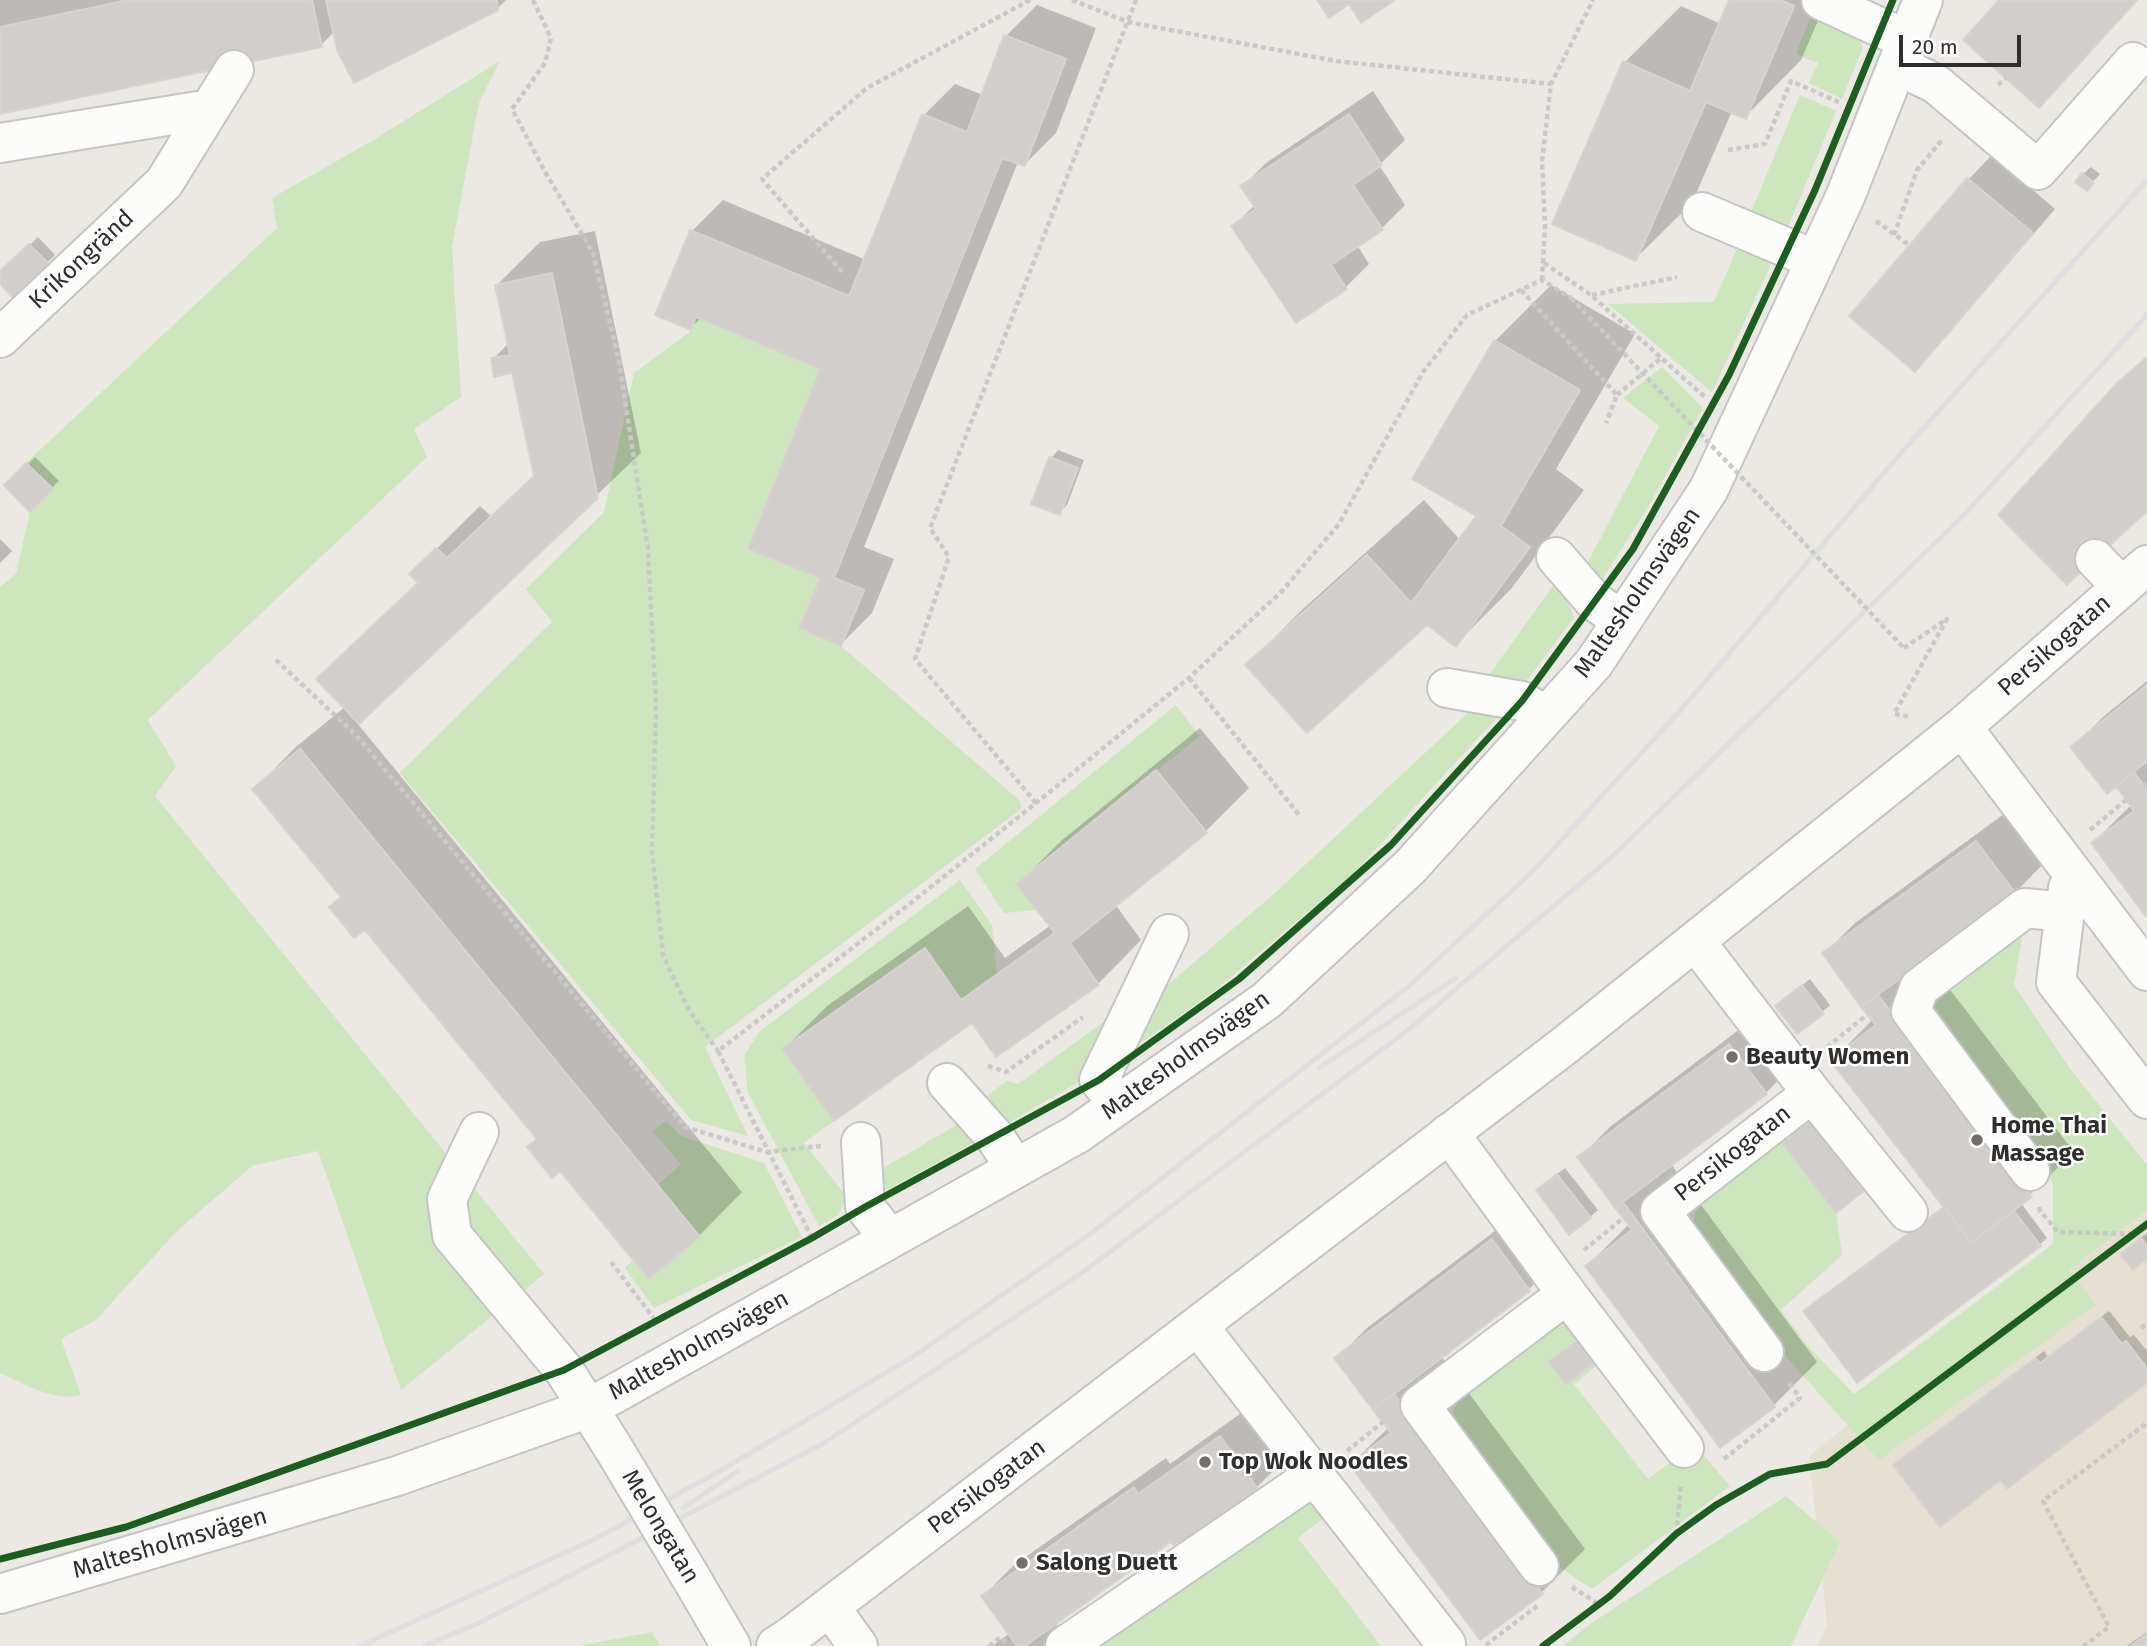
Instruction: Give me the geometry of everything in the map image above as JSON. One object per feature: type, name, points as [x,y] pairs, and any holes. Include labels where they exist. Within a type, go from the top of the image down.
[{"type":"street","points":[[1821,0],[1902,52],[2039,170],[2133,62]]},
{"type":"street","name":"Maltesholmsvägen","points":[[0,1594],[397,1476],[589,1408],[1076,1134],[1267,1000],[1410,867],[1594,663],[1709,489],[1845,197],[1923,0]]},
{"type":"street","name":"Krikongränd","points":[[0,338],[164,183],[234,70]]},
{"type":"street","points":[[0,143],[210,109]]},
{"type":"street","points":[[1702,212],[1816,260]]},
{"type":"street","points":[[1556,557],[1595,602],[1622,620]]},
{"type":"street","points":[[2095,559],[2134,576]]},
{"type":"street","name":"Persikogatan","points":[[776,1646],[1564,1046],[1962,727],[2134,576]]},
{"type":"street","points":[[1447,688],[1522,701],[1546,716]]},
{"type":"street","points":[[1962,727],[2147,971]]},
{"type":"street","points":[[2070,869],[2056,982],[2147,1099]]},
{"type":"street","points":[[2030,1171],[1911,1011],[1919,988],[2025,908],[2066,912]]},
{"type":"street","points":[[1119,1104],[1099,1080],[1169,934]]},
{"type":"street","name":"Persikogatan","points":[[1695,941],[1908,1212]]},
{"type":"street","name":"Persikogatan","points":[[1764,1352],[1660,1211],[1805,1082]]},
{"type":"street","points":[[947,1083],[995,1137],[1015,1168]]},
{"type":"street","name":"Melongatan","points":[[479,1132],[447,1199],[452,1235],[564,1370],[731,1646]]},
{"type":"street","points":[[1449,1133],[1684,1448]]},
{"type":"street","points":[[862,1142],[865,1207],[890,1239]]},
{"type":"street","points":[[1543,1583],[1420,1405],[1560,1284]]},
{"type":"street","points":[[1198,1326],[1446,1644]]},
{"type":"street","points":[[1065,1646],[1315,1475]]},
{"type":"street","points":[[830,1607],[858,1646]]},
{"type":"path","points":[[533,0],[551,38],[545,63],[512,109],[593,253],[618,356],[648,549],[656,706],[652,851],[663,955],[689,1010],[718,1051],[812,1238]]},
{"type":"path","points":[[842,272],[762,179],[867,88],[1030,0]]},
{"type":"path","points":[[1073,0],[1128,22],[1336,61],[1551,85]]},
{"type":"path","points":[[1036,803],[915,659],[949,557],[930,528],[1136,0]]},
{"type":"path","points":[[1542,280],[1545,228],[1542,161],[1551,85],[1593,0]]},
{"type":"path","points":[[1728,150],[1765,144],[1791,81],[1849,107]]},
{"type":"path","points":[[1895,234],[1917,170],[1969,111]]},
{"type":"path","points":[[1543,263],[1591,295],[1713,404]]},
{"type":"path","points":[[1591,295],[1677,277]]},
{"type":"path","points":[[718,1051],[1036,803],[1189,678],[1282,591],[1339,524],[1423,372],[1467,315],[1542,280]]},
{"type":"path","points":[[1542,280],[1571,298],[1905,648],[1947,619],[1894,714],[1962,727]]},
{"type":"path","points":[[1521,290],[1617,394]]},
{"type":"path","points":[[1606,423],[1617,394],[1661,358]]},
{"type":"path","points":[[1693,441],[1700,429]]},
{"type":"path","points":[[276,660],[356,735],[685,1127],[767,1152],[862,1142]]},
{"type":"path","points":[[1189,678],[1300,816]]},
{"type":"path","points":[[985,1065],[1006,1072],[1086,1015]]},
{"type":"path","points":[[1805,1082],[1867,1015]]},
{"type":"path","points":[[800,1244],[865,1207]]},
{"type":"path","points":[[2040,1211],[2058,1232],[2137,1232]]},
{"type":"path","points":[[1560,1284],[1623,1218]]},
{"type":"path","points":[[2124,1242],[2137,1232]]},
{"type":"path","points":[[611,1262],[656,1321]]},
{"type":"path","points":[[644,1327],[668,1314]]},
{"type":"path","points":[[2141,1328],[2147,1324]]},
{"type":"path","points":[[1676,1534],[1684,1448],[1697,1438],[1717,1465],[1800,1398],[1764,1352]]},
{"type":"path","points":[[1315,1475],[1383,1422]]},
{"type":"path","points":[[2084,1646],[2109,1627],[2043,1502],[2147,1423]]},
{"type":"path","points":[[1667,1543],[1686,1527]]},
{"type":"path","points":[[1485,1646],[1543,1583]]},
{"type":"path","points":[[1588,1613],[1610,1596]]},
{"type":"path","points":[[989,1646],[1001,1637],[1008,1645]]},
{"type":"shaded area","points":[[2147,1185],[2147,1646],[1818,1646],[1827,1624],[1809,1456]]},
{"type":"green space","points":[[1810,18],[1856,33],[1863,47],[1842,99],[1809,83],[1818,63],[1796,54]]},
{"type":"green space","points":[[500,61],[479,103],[452,247],[461,397],[414,429],[427,457],[148,720],[176,766],[155,796],[544,1274],[401,1390],[318,1151],[252,1166],[176,1232],[96,1320],[61,1339],[81,1395],[60,1396],[40,1391],[0,1373],[0,587],[16,574],[30,512],[52,489],[26,463],[277,228],[272,198],[370,142]]},
{"type":"green space","points":[[1800,95],[1836,111],[1785,234],[1748,219]]},
{"type":"green space","points":[[1739,244],[1774,258],[1712,392],[1608,304],[1714,302]]},
{"type":"green space","points":[[696,317],[820,369],[820,578],[799,628],[841,646],[1020,801],[1021,809],[705,1047],[748,1136],[691,1120],[400,773],[552,622],[526,589],[604,512],[634,373],[691,331]]},
{"type":"green space","points":[[1662,367],[1703,408],[1647,509],[1598,586],[1588,562],[1659,426],[1623,398]]},
{"type":"green space","points":[[1559,577],[1574,618],[1525,683],[1486,679]]},
{"type":"green space","points":[[1176,705],[1200,736],[1016,884],[1036,910],[1004,913],[975,869]]},
{"type":"green space","points":[[1471,710],[1501,713],[1354,873],[1213,992],[1118,1057],[1147,1003],[1276,892]]},
{"type":"green space","points":[[960,880],[992,925],[997,974],[961,1000],[924,948],[782,1049],[834,1121],[804,1143],[847,1197],[838,1215],[819,1226],[748,1093],[744,1056],[759,1032]]},
{"type":"green space","points":[[2025,921],[2014,985],[2071,1070],[2147,1165],[2147,1210],[2069,1270],[2096,1305],[1879,1460],[1787,1358],[1701,1246],[1693,1223],[1701,1192],[1792,1123],[1800,1129],[1782,1144],[1836,1213],[1842,1255],[1781,1310],[1806,1344],[1854,1394],[2053,1244],[2053,1183],[2017,1132],[1927,1019],[1929,997]]},
{"type":"green space","points":[[1127,994],[1084,1079],[1005,1125],[984,1098],[1007,1081],[1018,1084],[1116,1013],[1111,1007]]},
{"type":"green space","points":[[968,1118],[982,1138],[879,1194],[870,1176]]},
{"type":"green space","points":[[666,1121],[681,1136],[764,1163],[802,1237],[654,1308],[625,1268],[633,1260],[649,1279],[700,1237],[658,1185],[681,1164],[652,1131]]},
{"type":"green space","points":[[1555,1320],[1578,1326],[1604,1360],[1574,1384],[1648,1479],[1694,1444],[1730,1486],[1592,1589],[1544,1557],[1452,1428],[1453,1411],[1464,1388]]},
{"type":"green space","points":[[1305,1496],[1324,1518],[1298,1538],[1381,1646],[1089,1646]]},
{"type":"green space","points":[[1786,1496],[1840,1542],[1791,1646],[1563,1646],[1590,1624]]},
{"type":"green space","points":[[652,1632],[660,1646],[578,1646]]},
{"type":"building","points":[[128,0],[312,0],[322,47],[0,114],[0,27]]},
{"type":"building","points":[[326,0],[497,0],[498,10],[354,83],[337,50]]},
{"type":"building","points":[[1317,0],[1395,0],[1361,23],[1349,4],[1329,18]]},
{"type":"building","points":[[1729,0],[1780,0],[1794,6],[1746,119],[1706,102],[1636,261],[1552,224],[1623,61],[1690,91]]},
{"type":"building","points":[[1999,0],[2137,0],[2039,108],[1963,40]]},
{"type":"building","points":[[1004,35],[1066,59],[1025,166],[1002,158],[834,578],[864,590],[841,646],[799,628],[820,578],[748,549],[820,369],[696,317],[691,330],[655,315],[690,230],[849,296],[922,114],[967,132]]},
{"type":"building","points":[[1349,114],[1382,165],[1353,185],[1383,230],[1331,265],[1347,289],[1296,323],[1231,226],[1256,209],[1240,186]]},
{"type":"building","points":[[2082,173],[2094,183],[2087,191],[2075,182]]},
{"type":"building","points":[[1967,178],[2033,233],[1915,372],[1849,316]]},
{"type":"building","points":[[29,244],[49,264],[13,298],[0,284],[0,271]]},
{"type":"building","points":[[552,273],[598,498],[359,724],[316,679],[418,583],[409,574],[436,548],[447,558],[534,476],[512,373],[494,377],[491,358],[510,355],[495,285]]},
{"type":"building","points":[[1494,340],[1580,390],[1501,526],[1530,547],[1456,647],[1427,625],[1307,733],[1245,665],[1367,555],[1411,603],[1476,516],[1412,479]]},
{"type":"building","points":[[2147,357],[2147,511],[2067,585],[1998,515],[2117,383]]},
{"type":"building","points":[[1049,457],[1078,468],[1060,515],[1031,504]]},
{"type":"building","points":[[26,463],[53,489],[30,512],[4,485]]},
{"type":"building","points":[[2147,685],[2147,761],[2107,794],[2070,747]]},
{"type":"building","points":[[300,749],[700,1237],[649,1279],[560,1171],[552,1178],[527,1147],[537,1139],[365,930],[354,938],[329,907],[341,897],[252,789]]},
{"type":"building","points":[[1156,770],[1207,833],[1070,943],[1099,985],[996,1057],[972,1023],[834,1121],[782,1049],[925,948],[961,1000],[1055,933],[1016,884]]},
{"type":"building","points":[[2134,772],[2147,790],[2147,918],[2091,843],[2134,811],[2116,786]]},
{"type":"building","points":[[1976,841],[2016,894],[1861,1007],[1822,953]]},
{"type":"building","points":[[1802,985],[1824,1014],[1797,1034],[1775,1006]]},
{"type":"building","points":[[1878,995],[2032,1197],[1971,1243],[1830,1060],[1876,1025],[1861,1007]]},
{"type":"building","points":[[1729,1044],[1767,1094],[1615,1208],[1577,1157]]},
{"type":"building","points":[[1810,1121],[1864,1191],[1836,1213],[1782,1143]]},
{"type":"building","points":[[1557,1174],[1591,1218],[1569,1235],[1536,1190]]},
{"type":"building","points":[[1623,1202],[1775,1407],[1720,1448],[1585,1266],[1632,1230],[1615,1208]]},
{"type":"building","points":[[1944,1207],[1971,1243],[2014,1211],[2041,1246],[1857,1383],[1803,1311]]},
{"type":"building","points":[[2141,1238],[2147,1246],[2147,1258],[2133,1270],[2120,1254]]},
{"type":"building","points":[[1492,1239],[1530,1291],[1373,1410],[1334,1358]]},
{"type":"building","points":[[2101,1317],[2122,1344],[2126,1341],[2147,1368],[2147,1383],[2007,1489],[2001,1480],[1940,1527],[1893,1465],[2035,1358],[2040,1363]]},
{"type":"building","points":[[1577,1341],[1594,1363],[1566,1385],[1549,1362]]},
{"type":"building","points":[[1394,1394],[1543,1594],[1480,1640],[1349,1464],[1391,1433],[1373,1410]]},
{"type":"building","points":[[1220,1436],[1258,1489],[1175,1548],[1171,1542],[1025,1646],[1017,1646],[981,1596],[1134,1487],[1138,1494]]},
{"type":"building","points":[[2147,1634],[2147,1646],[2131,1646]]},
{"type":"railway","points":[[360,1646],[595,1539],[718,1472],[911,1358],[1090,1234],[1409,986],[1533,871],[1679,712],[1901,453],[2147,180]]},
{"type":"railway","points":[[423,1646],[479,1623],[824,1443],[1083,1272],[1408,1030],[1616,853],[1964,515],[2147,315]]},
{"type":"railway","points":[[1319,1068],[1456,978]]},
{"type":"railway","points":[[683,1508],[738,1471]]},
{"type":"cycle path","points":[[0,1559],[126,1527],[564,1370],[812,1238],[1099,1080],[1239,979],[1391,845],[1522,701],[1633,549],[1729,375],[1815,190],[1893,0]]},
{"type":"cycle path","points":[[1543,1646],[1610,1596],[1676,1534],[1716,1505],[1770,1474],[1827,1464],[2147,1224]]},
{"type":"place","name":"Beauty Women","points":[[1732,1057]]},
{"type":"place","name":"Home Thai Massage","points":[[1977,1140]]},
{"type":"place","name":"Top Wok Noodles","points":[[1205,1462]]},
{"type":"place","name":"Salong Duett","points":[[1022,1563]]}]
